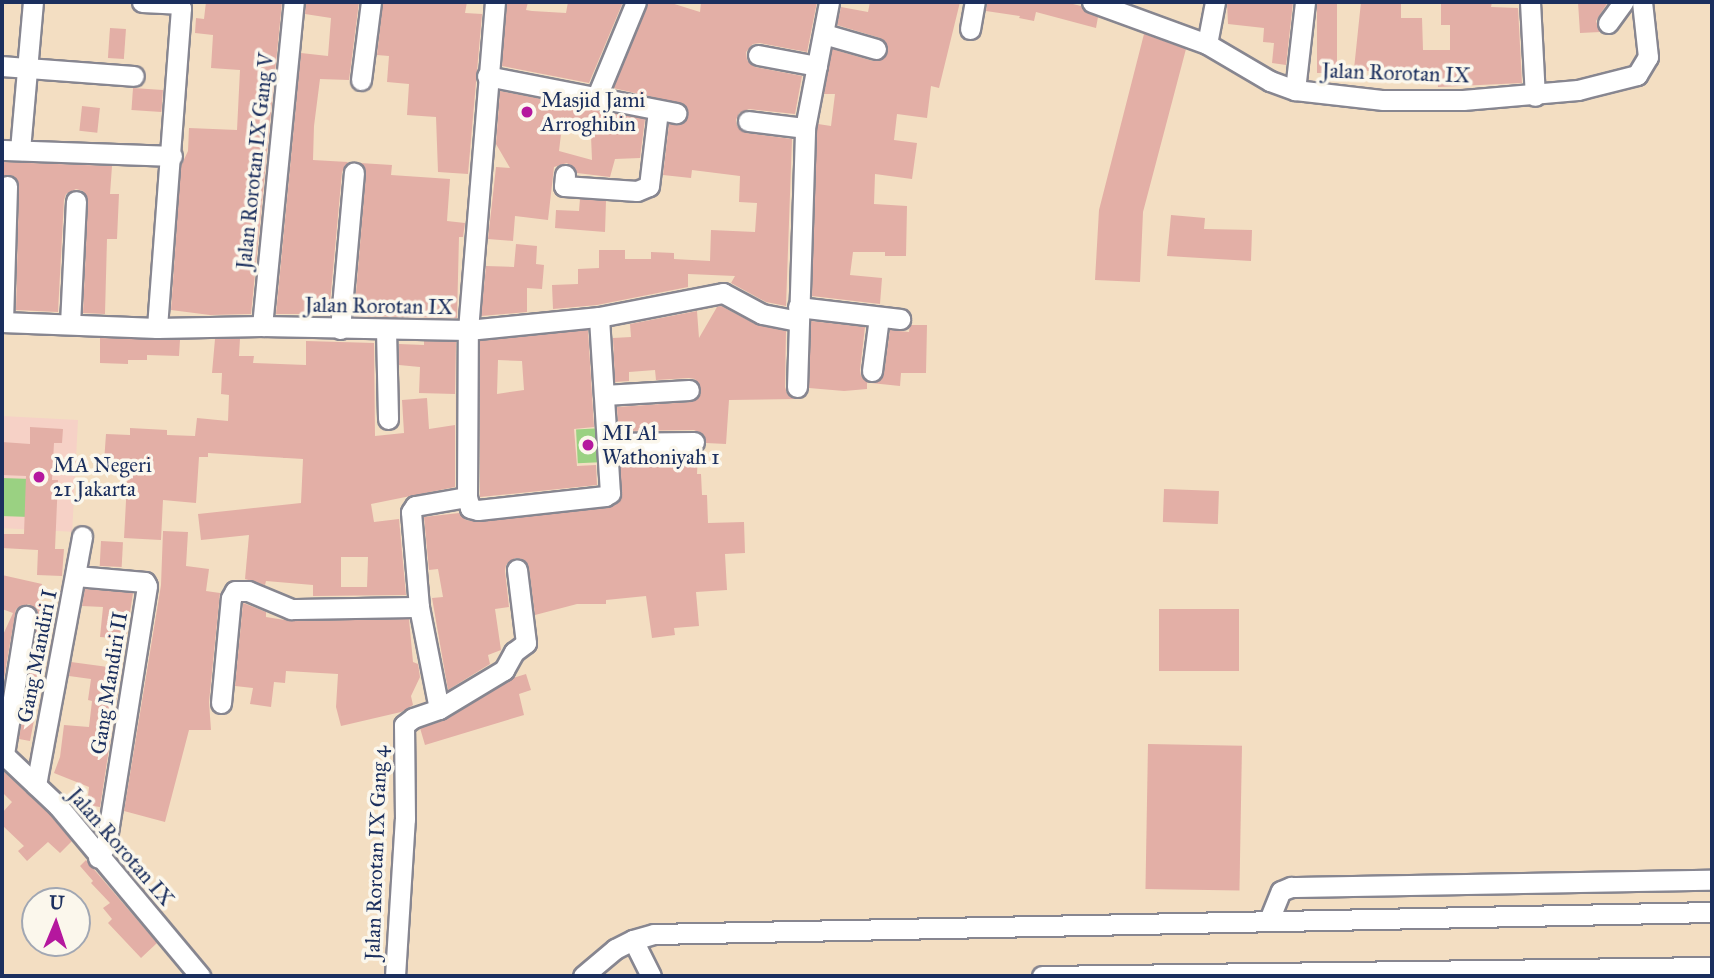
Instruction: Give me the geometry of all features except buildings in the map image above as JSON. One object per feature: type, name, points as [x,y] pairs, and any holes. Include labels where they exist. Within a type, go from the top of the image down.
[{"type":"street","points":[[33,2],[27,67],[11,150],[172,156]]},
{"type":"street","points":[[142,2],[178,4],[181,12],[157,328]]},
{"type":"street","name":"Jalan Rorotan IX Gang V","points":[[262,326],[294,2]]},
{"type":"street","points":[[361,80],[371,2]]},
{"type":"street","name":"Jalan Rorotan IX","points":[[2,322],[203,329],[262,326],[468,330],[495,2]]},
{"type":"street","points":[[597,96],[636,2]]},
{"type":"street","points":[[797,387],[805,128],[829,2]]},
{"type":"street","points":[[970,29],[975,2]]},
{"type":"street","name":"Jalan Rorotan IX","points":[[1091,2],[1207,44],[1270,81],[1295,90],[1383,100],[1535,96],[1626,80],[1642,71],[1648,57],[1642,2]]},
{"type":"street","points":[[1207,44],[1215,2]]},
{"type":"street","points":[[1295,90],[1305,2]]},
{"type":"street","points":[[1530,2],[1535,96]]},
{"type":"street","points":[[1608,23],[1623,2]]},
{"type":"street","points":[[824,34],[876,49]]},
{"type":"street","points":[[758,55],[817,66]]},
{"type":"street","points":[[2,66],[134,76]]},
{"type":"street","points":[[487,76],[667,112],[649,186],[637,191],[564,186],[565,175]]},
{"type":"street","points":[[748,121],[805,128]]},
{"type":"street","points":[[340,329],[354,173]]},
{"type":"street","points":[[2,322],[7,186]]},
{"type":"street","points":[[70,324],[76,201]]},
{"type":"street","points":[[599,317],[611,490],[605,496],[472,510],[468,506],[467,497],[468,330],[599,317],[723,293],[762,314],[900,319]]},
{"type":"street","points":[[872,372],[879,317]]},
{"type":"street","points":[[386,329],[388,419]]},
{"type":"street","points":[[604,395],[689,390]]},
{"type":"street","points":[[607,443],[694,442]]},
{"type":"street","points":[[467,497],[415,506],[411,512],[419,607],[439,709],[504,670],[514,652],[526,643],[517,570]]},
{"type":"street","name":"Gang Mandiri I","points":[[36,785],[82,536]]},
{"type":"street","name":"Gang Mandiri II","points":[[76,576],[145,582],[147,586],[102,852]]},
{"type":"street","points":[[221,703],[230,598],[235,591],[247,591],[292,609],[419,607]]},
{"type":"street","points":[[3,754],[26,616]]},
{"type":"street","name":"Jalan Rorotan IX Gang 4","points":[[395,976],[405,820],[404,725],[413,718],[439,709]]},
{"type":"street","name":"Jalan Rorotan IX","points":[[3,754],[102,852],[200,976]]},
{"type":"street","points":[[1269,920],[1281,891],[1291,887],[1712,880]]},
{"type":"street","points":[[1526,883],[1529,915]]},
{"type":"street","points":[[583,976],[615,949],[654,934],[1076,928],[1269,920],[1712,912]]},
{"type":"street","points":[[633,940],[651,976]]},
{"type":"street","points":[[1042,976],[1547,973],[1712,967]]},
{"type":"shaded area","name":"MA Negeri 21 Jakarta","points":[[2,416],[78,420],[72,532],[2,528]]},
{"type":"green space","points":[[603,428],[605,462],[578,463],[576,429]]},
{"type":"green space","points":[[2,478],[31,479],[30,517],[2,516]]},
{"type":"place","name":"Masjid Jami Arroghibin","points":[[527,112]]},
{"type":"place","name":"MI Al Wathoniyah 1","points":[[588,445]]},
{"type":"place","name":"MA Negeri 21 Jakarta","points":[[39,477]]}]
